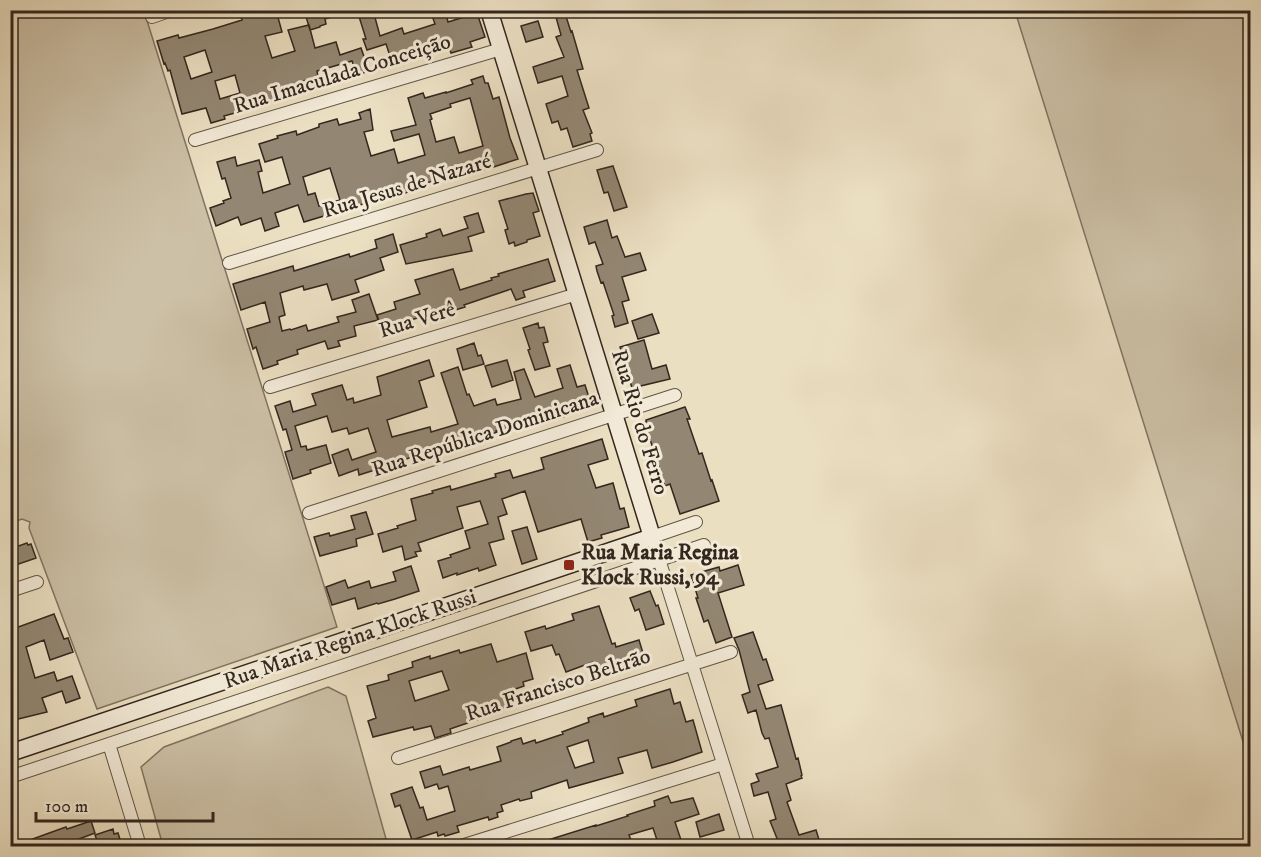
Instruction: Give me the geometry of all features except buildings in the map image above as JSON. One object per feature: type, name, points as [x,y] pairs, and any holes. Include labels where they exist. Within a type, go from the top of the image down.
[{"type":"street","points":[[152,17],[172,10]]},
{"type":"street","name":"Rua Rio do Ferro","points":[[489,10],[749,846]]},
{"type":"street","name":"Rua Imaculada Conceição","points":[[195,140],[501,49]]},
{"type":"street","name":"Rua Jesus de Nazaré","points":[[229,263],[597,150]]},
{"type":"street","name":"Rua Verê","points":[[270,387],[577,294]]},
{"type":"street","name":"Rua República Dominicana","points":[[309,513],[675,395]]},
{"type":"street","name":"Rua Maria Regina Klock Russi","points":[[10,753],[696,522]]},
{"type":"street","name":"Rua Maria Regina Klock Russi","points":[[10,777],[704,545]]},
{"type":"street","points":[[10,591],[38,582]]},
{"type":"street","name":"Rua Francisco Beltrão","points":[[398,758],[731,652]]},
{"type":"street","points":[[109,744],[140,846]]},
{"type":"street","points":[[461,846],[723,764]]},
{"type":"shaded area","points":[[11,11],[144,11],[337,627],[97,709],[29,528],[30,522],[22,519],[11,523]]},
{"type":"shaded area","points":[[1015,11],[1250,11],[1250,764]]},
{"type":"shaded area","points":[[328,687],[346,696],[388,846],[163,846],[141,767],[164,747]]},
{"type":"place","name":"Rua Maria Regina Klock Russi, 94","points":[[569,565]]}]
